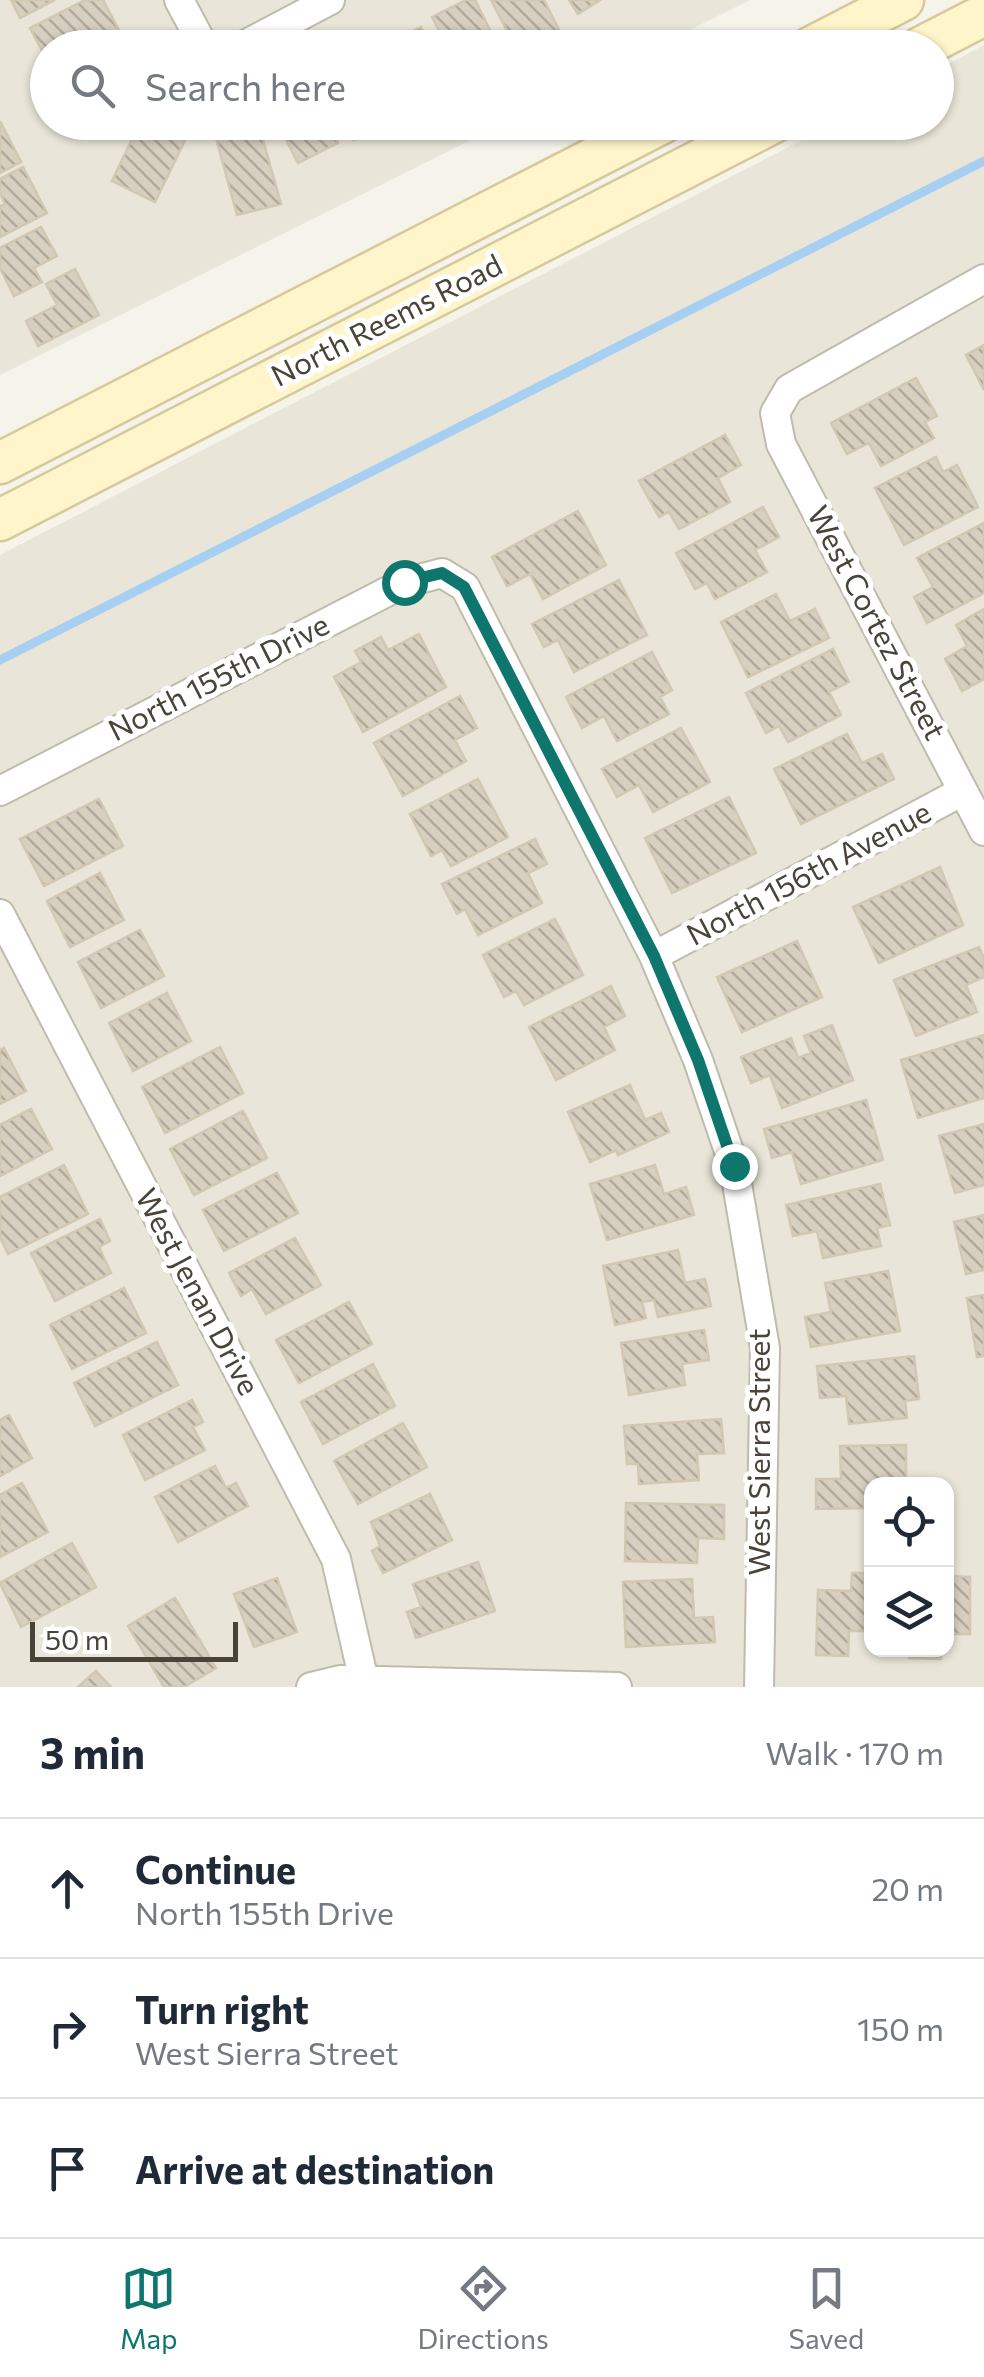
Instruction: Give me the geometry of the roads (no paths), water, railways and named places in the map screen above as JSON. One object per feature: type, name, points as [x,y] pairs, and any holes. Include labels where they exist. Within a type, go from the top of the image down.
[{"type":"main road","points":[[845,30],[903,0]]},
{"type":"main road","points":[[954,30],[984,15]]},
{"type":"main road","name":"North Reems Road","points":[[0,464],[629,140]]},
{"type":"main road","name":"North Reems Road","points":[[0,520],[739,140]]},
{"type":"street","points":[[179,0],[200,30]]},
{"type":"street","points":[[272,30],[330,0]]},
{"type":"street","name":"West Cortez Street","points":[[984,279],[789,388],[776,413],[781,444],[984,832]]},
{"type":"street","name":"North 155th Drive","points":[[0,791],[404,582],[442,573]]},
{"type":"street","name":"West Sierra Street","points":[[442,573],[464,587],[654,956],[698,1060],[734,1166],[765,1348],[760,1687]]},
{"type":"street","name":"North 156th Avenue","points":[[654,956],[963,791]]},
{"type":"street","name":"West Jenan Drive","points":[[0,914],[336,1559],[364,1681]]},
{"type":"street","points":[[312,1687],[340,1680],[617,1687]]},
{"type":"waterway","points":[[0,660],[984,161]]}]
